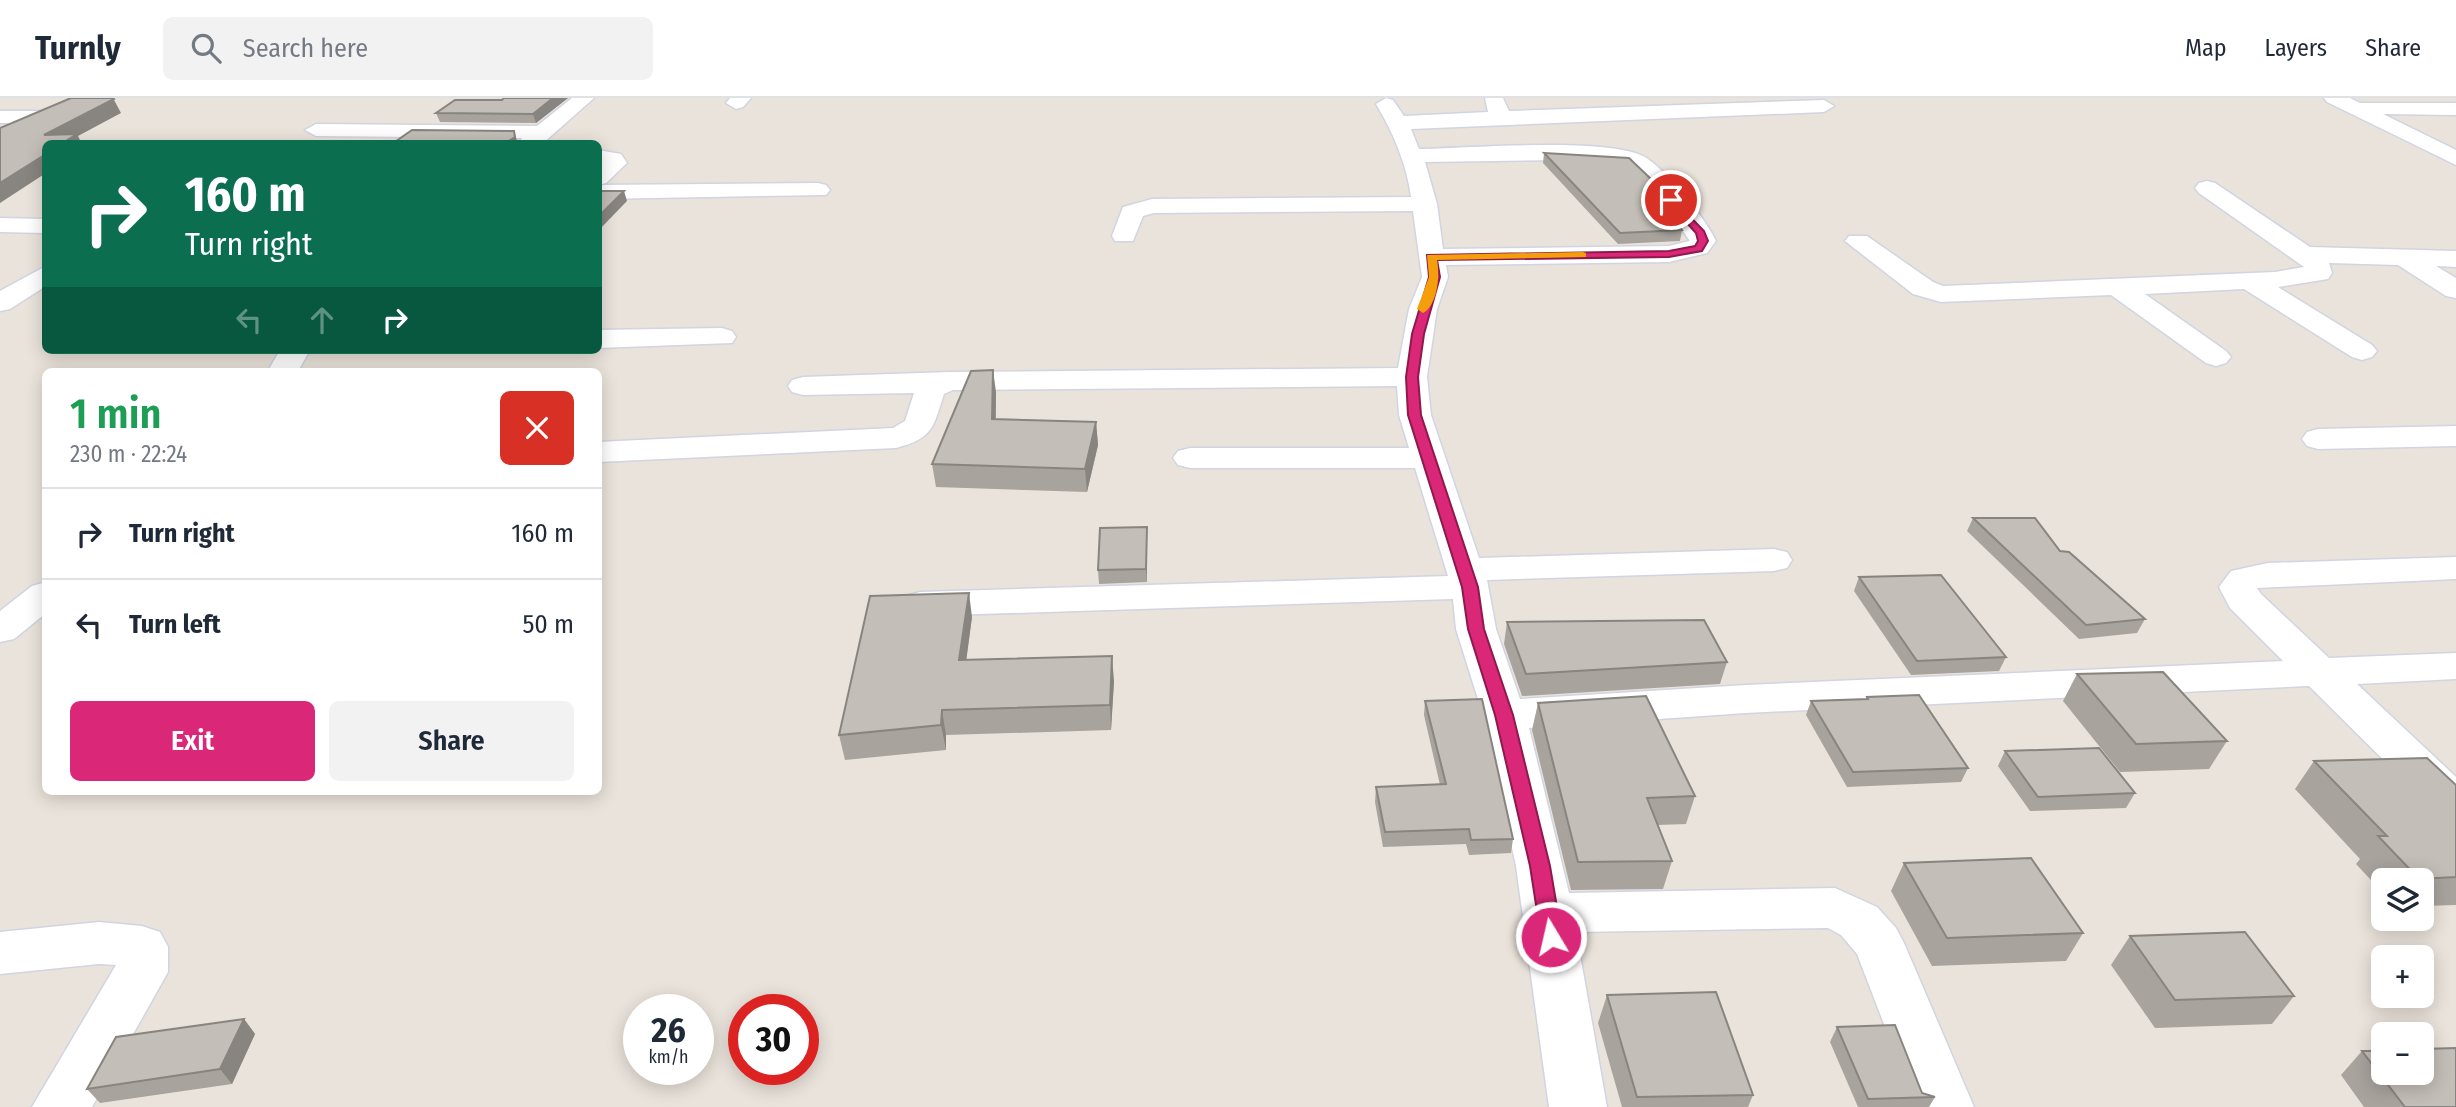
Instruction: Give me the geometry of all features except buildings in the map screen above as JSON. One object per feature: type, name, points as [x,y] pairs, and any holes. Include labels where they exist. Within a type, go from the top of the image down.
[{"type":"street","points":[[316,130],[535,138],[584,98]]},
{"type":"street","points":[[2334,98],[2456,158]]},
{"type":"street","points":[[1398,127],[1494,108],[1824,106]]},
{"type":"street","points":[[2356,108],[2456,109]]},
{"type":"street","points":[[0,117],[43,117]]},
{"type":"street","points":[[1398,127],[1425,204],[1434,277],[1423,309],[1412,377],[1415,415],[1426,458],[1467,579],[1476,629],[1504,715],[1540,866],[1578,1107]]},
{"type":"street","points":[[1398,127],[1567,154],[1617,155],[1634,160],[1700,233],[1703,241],[1698,248],[1669,254],[1431,257]]},
{"type":"street","points":[[602,158],[613,159],[616,163],[602,175]]},
{"type":"street","points":[[1858,241],[1933,293],[2119,288],[2249,281],[2319,273],[2319,267],[2304,254],[2207,188]]},
{"type":"street","points":[[602,192],[818,190]]},
{"type":"street","points":[[1124,236],[1132,212],[1152,206],[1425,204]]},
{"type":"street","points":[[0,225],[42,226]]},
{"type":"street","points":[[2304,254],[2456,260]]},
{"type":"street","points":[[2404,257],[2456,290]]},
{"type":"street","points":[[0,303],[42,277]]},
{"type":"street","points":[[2249,281],[2362,351]]},
{"type":"street","points":[[2119,288],[2216,357]]},
{"type":"street","points":[[602,339],[722,337]]},
{"type":"street","points":[[803,386],[1041,378],[1412,377]]},
{"type":"street","points":[[602,452],[897,438],[911,435],[920,427],[927,396],[938,383]]},
{"type":"street","points":[[2318,439],[2456,436]]},
{"type":"street","points":[[1190,458],[1426,458]]},
{"type":"street","points":[[879,605],[1467,579],[1774,560]]},
{"type":"street","points":[[2456,568],[2267,574],[2244,579],[2238,587],[2244,600],[2318,674],[2456,804]]},
{"type":"street","points":[[0,630],[42,597]]},
{"type":"street","points":[[1504,715],[1759,698],[2456,666]]},
{"type":"street","points":[[1548,913],[1835,908],[1859,921],[1878,943],[1945,1107]]},
{"type":"street","points":[[0,953],[99,943],[142,947],[142,972],[61,1107]]},
{"type":"slow traffic","points":[[1423,309],[1434,277],[1431,257],[1583,255]]},
{"type":"route","points":[[1551,937],[1540,866],[1504,715],[1476,629],[1470,587],[1426,458],[1415,415],[1412,377],[1418,334],[1434,277],[1431,257],[1669,254],[1698,248],[1703,241],[1700,233],[1671,200]]}]
